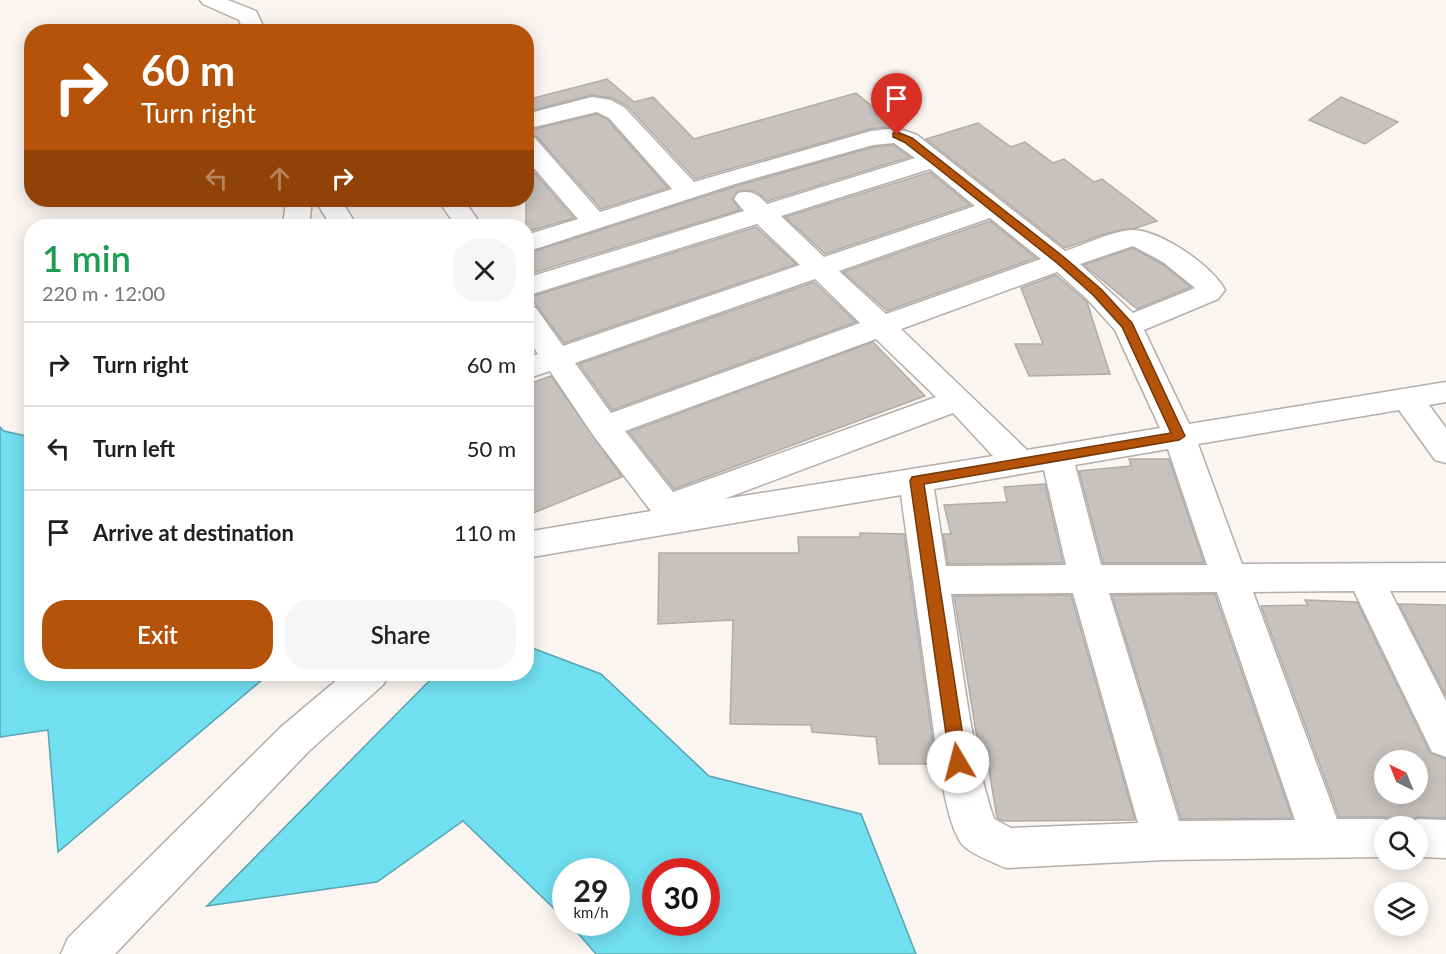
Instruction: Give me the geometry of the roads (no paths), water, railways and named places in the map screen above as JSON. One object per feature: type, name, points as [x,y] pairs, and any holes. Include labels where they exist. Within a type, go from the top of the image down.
[{"type":"street","points":[[210,0],[248,16],[252,24]]},
{"type":"street","points":[[534,120],[592,104],[603,105],[617,113],[689,192]]},
{"type":"street","points":[[534,241],[726,179],[886,135],[897,135],[908,140],[1061,261],[1097,293],[1128,326],[1179,436],[1322,837]]},
{"type":"street","points":[[534,152],[594,221]]},
{"type":"street","points":[[534,284],[760,212],[934,160]]},
{"type":"street","points":[[726,179],[958,400],[1020,463]]},
{"type":"street","points":[[534,366],[994,208]]},
{"type":"street","points":[[604,428],[1061,261],[1137,237],[1155,245],[1209,286],[1211,290],[1128,326]]},
{"type":"street","points":[[534,325],[604,428],[671,514]]},
{"type":"street","points":[[534,543],[671,514],[916,481],[1446,392]]},
{"type":"street","points":[[1407,398],[1446,452]]},
{"type":"street","points":[[671,514],[958,400]]},
{"type":"street","points":[[1057,457],[1087,580],[1164,841]]},
{"type":"street","points":[[916,481],[933,580],[958,762],[964,794],[977,831],[1006,848],[1164,841],[1374,838]]},
{"type":"street","points":[[1365,577],[1446,740]]},
{"type":"street","points":[[933,580],[1446,577]]},
{"type":"street","points":[[84,954],[295,739],[361,681]]},
{"type":"street","points":[[1428,838],[1446,839]]},
{"type":"water","points":[[0,427],[4,431],[24,435],[24,681],[261,681],[58,852],[48,730],[0,737]]},
{"type":"water","points":[[534,649],[601,674],[709,776],[861,814],[916,954],[596,954],[580,936],[630,936],[630,858],[552,858],[552,907],[463,821],[377,882],[207,906],[429,681],[534,681]]}]
